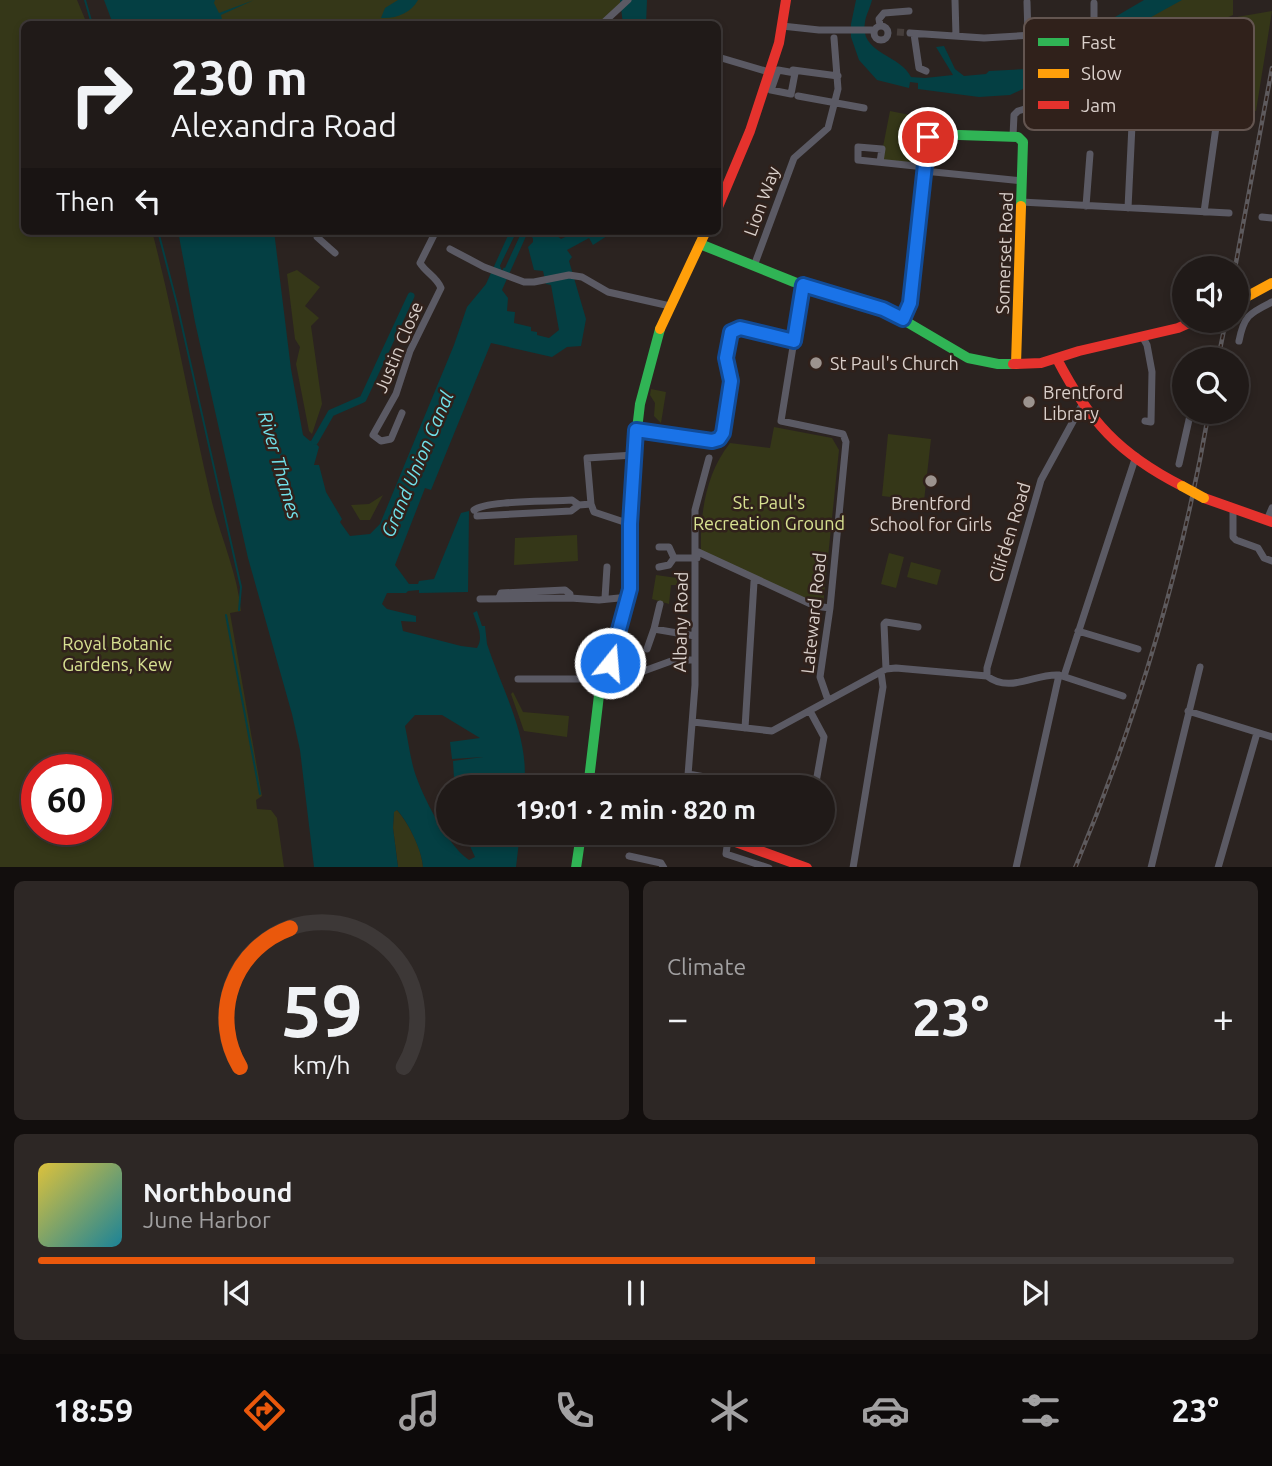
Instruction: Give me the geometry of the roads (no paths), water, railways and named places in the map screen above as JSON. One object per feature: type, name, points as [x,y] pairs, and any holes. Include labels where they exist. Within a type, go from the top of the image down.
[{"type":"main road","points":[[721,197],[748,137],[782,26],[786,0]]},
{"type":"main road","points":[[903,319],[910,303],[930,134],[1013,136]]},
{"type":"main road","name":"Somerset Road","points":[[1013,136],[1023,142],[1016,364]]},
{"type":"main road","points":[[588,775],[595,716],[629,597],[636,430],[653,347],[704,235]]},
{"type":"main road","points":[[700,244],[803,285],[883,309],[968,358],[1016,364],[1041,363],[1079,351],[1172,329]]},
{"type":"main road","points":[[1249,296],[1272,283]]},
{"type":"main road","points":[[1057,359],[1089,415],[1136,456],[1204,498],[1270,521]]},
{"type":"main road","points":[[576,867],[580,845]]},
{"type":"main road","points":[[746,845],[807,867]]},
{"type":"street","points":[[606,21],[628,0]]},
{"type":"street","points":[[955,0],[956,36]]},
{"type":"street","points":[[1027,2],[1027,18]]},
{"type":"street","points":[[1094,3],[1094,18]]},
{"type":"street","points":[[782,26],[847,31],[874,28],[886,27],[893,32],[881,40],[875,37],[874,28],[884,13],[909,11]]},
{"type":"street","points":[[926,71],[919,68],[912,33],[1024,36]]},
{"type":"street","name":"Lion Way","points":[[754,266],[794,158],[828,128],[838,76],[834,38]]},
{"type":"street","points":[[721,59],[770,69],[838,76]]},
{"type":"street","points":[[798,96],[864,108]]},
{"type":"street","points":[[1013,136],[1014,115],[1024,109]]},
{"type":"street","points":[[1128,208],[1132,130]]},
{"type":"street","points":[[1204,212],[1216,130]]},
{"type":"street","points":[[1086,206],[1090,154]]},
{"type":"street","points":[[880,162],[1022,181]]},
{"type":"street","points":[[1021,202],[1229,213]]},
{"type":"street","points":[[1262,217],[1272,218]]},
{"type":"street","points":[[317,235],[335,253]]},
{"type":"street","name":"Justin Close","points":[[402,413],[391,439],[381,441],[373,435],[396,394],[410,351],[441,288],[439,281],[423,269],[420,263],[434,235]]},
{"type":"street","points":[[450,249],[524,282],[569,275],[590,280],[608,292],[670,306]]},
{"type":"street","points":[[636,430],[712,441],[721,436],[731,381],[726,354],[733,330],[740,328],[794,341],[803,285]]},
{"type":"street","points":[[1240,341],[1244,321],[1248,316],[1272,302]]},
{"type":"street","points":[[1142,336],[1147,345],[1152,372],[1151,422],[1145,421]]},
{"type":"street","name":"Lateward Road","points":[[794,341],[780,413],[782,422],[843,434],[845,437],[830,608],[820,677],[828,700]]},
{"type":"street","name":"Clifden Road","points":[[987,677],[987,668],[1008,590],[1041,480],[1082,405]]},
{"type":"street","points":[[1179,464],[1188,424]]},
{"type":"street","points":[[630,524],[594,512],[587,457],[634,455]]},
{"type":"street","points":[[1016,867],[1062,676],[1136,456]]},
{"type":"street","name":"Albany Road","points":[[688,774],[695,660],[695,510],[709,458]]},
{"type":"street","points":[[476,513],[480,505],[572,500],[579,505],[591,504]]},
{"type":"street","points":[[1270,521],[1272,508]]},
{"type":"street","points":[[1233,509],[1233,537],[1258,548],[1264,558],[1272,561]]},
{"type":"street","points":[[659,547],[669,547],[674,558]]},
{"type":"street","points":[[659,567],[669,565],[674,558],[696,554],[815,606],[830,608]]},
{"type":"street","points":[[605,598],[607,567]]},
{"type":"street","points":[[745,727],[754,582]]},
{"type":"street","points":[[480,599],[499,598],[501,593],[565,590],[572,598],[599,600],[629,597]]},
{"type":"street","points":[[647,649],[660,604]]},
{"type":"street","points":[[853,867],[883,687],[884,624],[886,622],[918,627]]},
{"type":"street","points":[[654,629],[695,636]]},
{"type":"street","points":[[1078,631],[1138,649]]},
{"type":"street","points":[[610,663],[640,672],[674,660],[695,660]]},
{"type":"street","points":[[1151,867],[1200,667]]},
{"type":"street","points":[[692,722],[772,731],[883,670],[905,668],[987,677],[1019,684],[1049,674],[1123,696]]},
{"type":"street","points":[[518,678],[604,679]]},
{"type":"street","points":[[1188,710],[1272,737]]},
{"type":"street","points":[[810,711],[824,737],[817,775]]},
{"type":"street","points":[[1218,867],[1256,733]]},
{"type":"street","points":[[688,774],[694,775]]},
{"type":"street","points":[[727,845],[726,854],[771,867],[781,857]]},
{"type":"street","points":[[629,856],[661,863],[664,867]]},
{"type":"water","points":[[104,0],[215,0],[219,13],[254,0],[221,15],[222,21],[112,21]]},
{"type":"water","points":[[398,0],[418,0],[402,14],[381,18],[385,8]]},
{"type":"water","points":[[620,0],[647,0],[646,21],[623,21]]},
{"type":"water","points":[[856,0],[872,0],[865,22],[868,41],[906,69],[911,77],[953,75],[936,47],[944,46],[955,69],[964,76],[986,74],[989,71],[1024,69],[1024,88],[1010,95],[979,97],[918,89],[918,83],[910,82],[909,88],[877,80],[859,60],[851,37]]},
{"type":"water","points":[[1144,0],[1182,0],[1149,18],[1113,18]]},
{"type":"water","points":[[179,235],[274,235],[291,369],[303,435],[319,447],[314,465],[319,465],[326,492],[350,536],[370,534],[380,524],[467,307],[486,284],[508,235],[515,235],[500,266],[505,268],[520,235],[527,235],[502,290],[508,298],[507,311],[515,312],[514,323],[531,327],[531,331],[537,332],[537,335],[549,338],[559,330],[551,285],[546,284],[543,271],[534,270],[528,247],[533,238],[528,235],[556,235],[561,239],[570,235],[610,235],[593,245],[589,238],[567,250],[572,257],[569,261],[586,319],[581,346],[567,347],[552,357],[491,343],[431,490],[425,488],[395,565],[409,584],[434,579],[461,513],[469,511],[468,592],[419,593],[419,590],[387,593],[382,604],[387,609],[416,616],[416,622],[401,621],[403,631],[461,646],[477,648],[479,644],[479,631],[473,613],[477,611],[482,626],[485,626],[487,644],[519,731],[525,775],[454,775],[453,761],[483,757],[452,759],[450,742],[480,738],[442,715],[415,715],[405,726],[418,781],[436,819],[436,845],[454,845],[469,860],[475,857],[470,845],[519,845],[516,867],[423,867],[414,837],[397,810],[394,812],[393,828],[398,867],[314,867],[300,750],[248,558],[195,322]]},
{"type":"waterway","points":[[85,0],[91,21]]},
{"type":"waterway","points":[[159,235],[241,587],[239,610]]},
{"type":"waterway","points":[[315,441],[331,413],[363,399],[411,296]]},
{"type":"waterway","points":[[226,615],[260,794]]},
{"type":"tunnel","points":[[897,32],[910,33]]},
{"type":"railway","points":[[1237,256],[1272,68]]},
{"type":"railway","points":[[1220,347],[1223,333]]},
{"type":"railway","points":[[1075,867],[1118,757],[1155,643],[1185,528],[1207,424]]},
{"type":"place","name":"St Paul's Church","points":[[816,363]]},
{"type":"place","name":"Brentford Library","points":[[1029,402]]},
{"type":"place","name":"Brentford School for Girls","points":[[931,481]]},
{"type":"water label","name":"Grand Union Canal","points":[[417,464]]},
{"type":"water label","name":"River Thames","points":[[280,465]]},
{"type":"park label","name":"St. Paul's Recreation Ground","points":[[769,512]]},
{"type":"park label","name":"Royal Botanic Gardens, Kew","points":[[117,653]]}]
